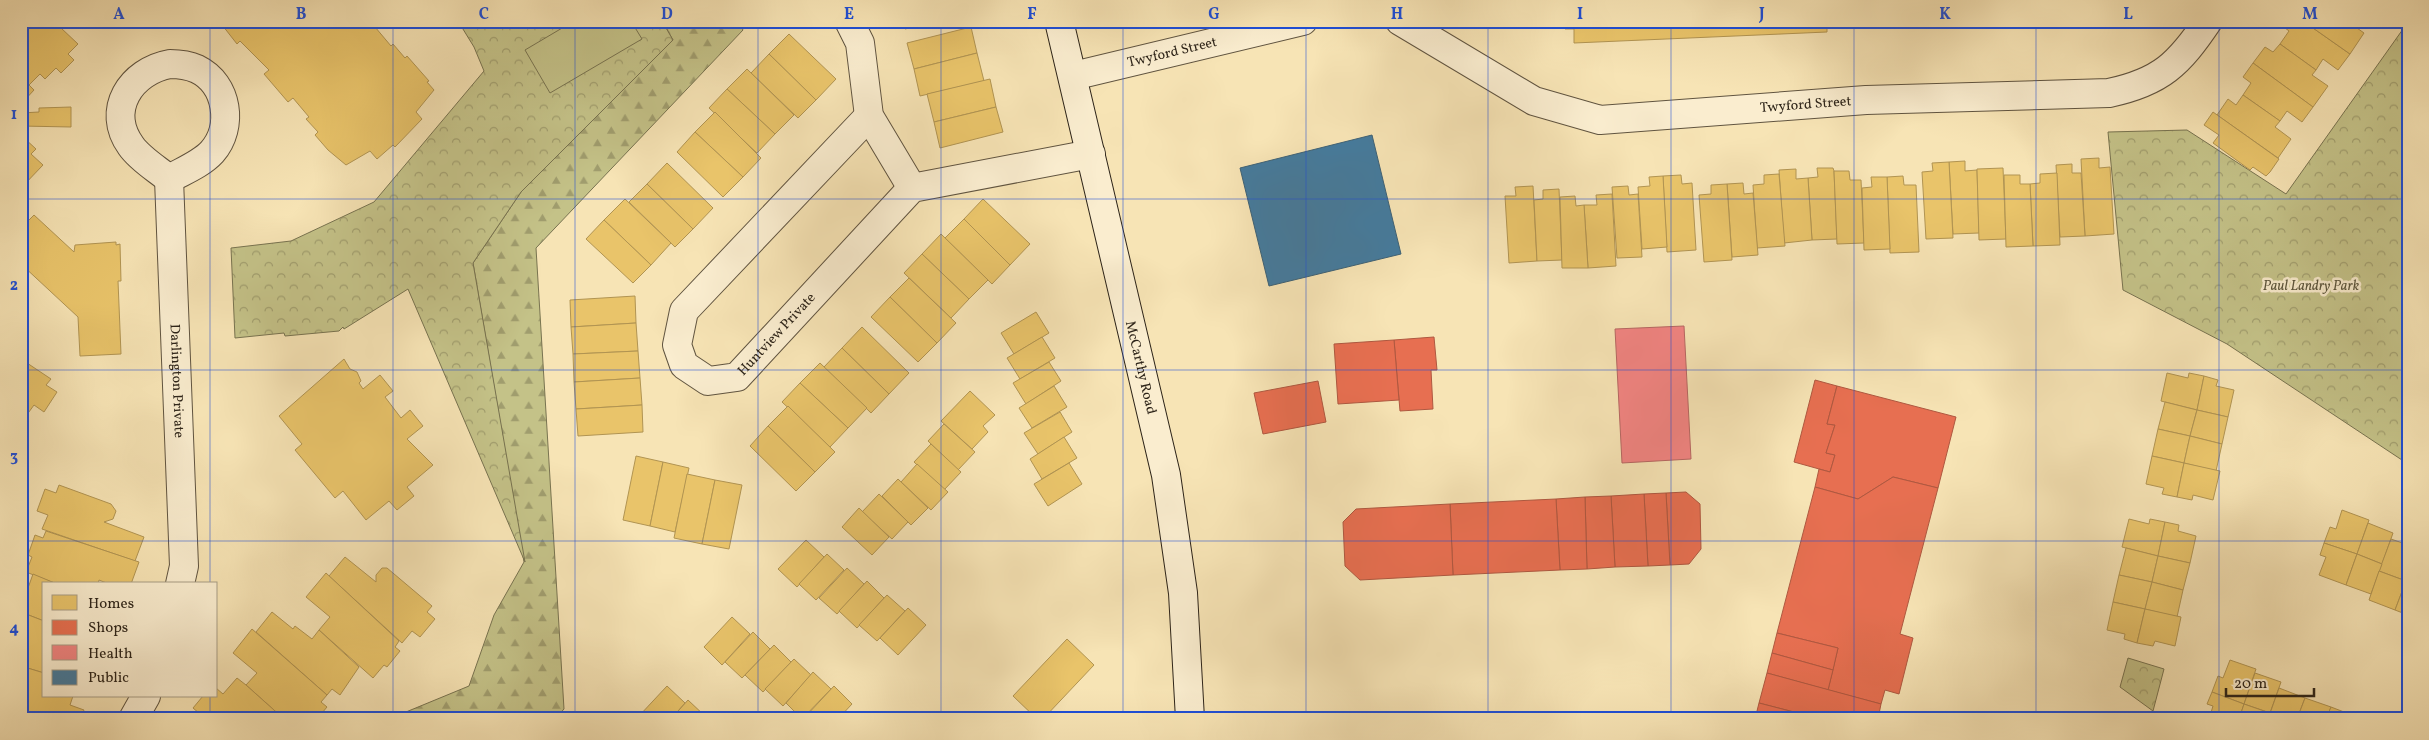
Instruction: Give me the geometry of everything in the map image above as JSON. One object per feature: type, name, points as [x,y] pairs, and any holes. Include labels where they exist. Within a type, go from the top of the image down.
[{"type":"street","points":[[849,21],[860,43],[869,116],[912,188],[1091,154]]},
{"type":"street","name":"McCarthy Road","points":[[1059,21],[1166,475],[1183,593],[1190,719]]},
{"type":"street","name":"Twyford Street","points":[[1073,76],[1303,21]]},
{"type":"street","name":"Twyford Street","points":[[1400,21],[1534,102],[1600,120],[1866,100],[2108,92],[2130,88],[2156,78],[2187,52],[2208,21]]},
{"type":"street","name":"Huntview Private","points":[[869,116],[684,310],[677,345],[684,366],[708,380],[737,377],[912,188]]},
{"type":"street","name":"Darlington Private","points":[[169,178],[184,566],[180,582]]},
{"type":"street","points":[[133,719],[145,698]]},
{"type":"green space","points":[[458,21],[662,21],[673,40],[521,192],[473,263],[525,562],[408,289],[339,331],[285,336],[284,333],[235,338],[231,248],[291,241],[374,202],[484,71],[474,47]]},
{"type":"green space","points":[[574,21],[631,21],[642,39],[550,93],[525,50]]},
{"type":"green space","points":[[662,21],[738,21],[743,30],[536,248],[564,709],[555,719],[389,719],[469,686],[494,615],[524,562],[473,263],[521,192],[673,40]]},
{"type":"green space","name":"Paul Landry Park","points":[[2408,22],[2408,464],[2227,344],[2123,290],[2108,132],[2187,130],[2286,194]]},
{"type":"green space","points":[[2128,658],[2164,669],[2153,711],[2120,687]]},
{"type":"building: Homes","points":[[21,21],[67,21],[61,28],[78,44],[68,54],[74,60],[61,73],[56,68],[45,79],[40,74],[29,85],[34,90],[22,103]]},
{"type":"building: Homes","points":[[219,21],[370,21],[391,46],[393,44],[405,58],[407,56],[429,81],[427,82],[434,90],[416,112],[422,119],[395,147],[393,145],[377,159],[370,151],[346,165],[328,150],[315,135],[318,132],[306,119],[309,117],[293,98],[288,102],[264,74],[269,70],[240,41],[237,44]]},
{"type":"building: Homes","points":[[903,21],[938,21],[905,29]]},
{"type":"building: Homes","points":[[1565,21],[1827,21],[1827,32],[1574,43],[1574,29],[1565,29]]},
{"type":"building: Homes","points":[[2282,21],[2303,21],[2350,54],[2338,70],[2323,59],[2316,70],[2280,44],[2289,31],[2280,24]]},
{"type":"building: Homes","points":[[2303,21],[2352,21],[2350,23],[2364,33],[2350,54]]},
{"type":"building: Homes","points":[[971,27],[977,53],[914,69],[907,43]]},
{"type":"building: Homes","points":[[789,34],[836,79],[816,100],[769,54]]},
{"type":"building: Homes","points":[[2280,44],[2316,70],[2312,75],[2328,86],[2313,107],[2253,63],[2265,47],[2273,52]]},
{"type":"building: Homes","points":[[977,53],[984,81],[920,96],[914,69]]},
{"type":"building: Homes","points":[[769,54],[816,100],[798,118],[751,73]]},
{"type":"building: Homes","points":[[2253,63],[2313,107],[2302,122],[2287,111],[2280,121],[2243,95],[2251,83],[2243,77]]},
{"type":"building: Homes","points":[[747,69],[794,115],[775,134],[727,89]]},
{"type":"building: Homes","points":[[990,79],[996,107],[934,122],[927,94]]},
{"type":"building: Homes","points":[[727,89],[775,134],[757,153],[709,108]]},
{"type":"building: Homes","points":[[2243,95],[2280,121],[2275,127],[2291,139],[2278,158],[2217,115],[2228,99],[2236,105]]},
{"type":"building: Homes","points":[[71,107],[71,127],[21,126],[21,113],[39,112],[39,108]]},
{"type":"building: Homes","points":[[996,107],[1003,132],[940,148],[934,122]]},
{"type":"building: Homes","points":[[715,112],[761,158],[743,177],[695,132]]},
{"type":"building: Homes","points":[[2213,112],[2279,159],[2266,176],[2253,167],[2250,170],[2213,143],[2219,135],[2204,125]]},
{"type":"building: Homes","points":[[695,132],[743,177],[723,197],[677,152]]},
{"type":"building: Homes","points":[[23,137],[36,149],[31,154],[43,165],[21,188],[21,139]]},
{"type":"building: Homes","points":[[2099,158],[2099,168],[2110,167],[2114,234],[2085,236],[2081,159]]},
{"type":"building: Homes","points":[[1965,161],[1965,171],[1977,170],[1979,233],[1953,234],[1949,162]]},
{"type":"building: Homes","points":[[1949,162],[1953,238],[1926,239],[1922,172],[1933,171],[1932,163]]},
{"type":"building: Homes","points":[[667,163],[713,208],[693,229],[647,184]]},
{"type":"building: Homes","points":[[2072,164],[2072,173],[2081,173],[2085,236],[2060,237],[2056,165]]},
{"type":"building: Homes","points":[[1817,168],[1833,168],[1834,171],[1837,239],[1812,240],[1808,178],[1818,177]]},
{"type":"building: Homes","points":[[2003,168],[2006,239],[1979,240],[1977,169]]},
{"type":"building: Homes","points":[[1796,169],[1796,179],[1808,178],[1812,240],[1784,243],[1779,170]]},
{"type":"building: Homes","points":[[1834,171],[1849,171],[1850,180],[1861,180],[1864,243],[1837,244]]},
{"type":"building: Homes","points":[[2057,173],[2060,245],[2033,246],[2030,184],[2040,183],[2040,174]]},
{"type":"building: Homes","points":[[1779,174],[1785,246],[1757,248],[1753,185],[1764,184],[1764,175]]},
{"type":"building: Homes","points":[[1681,175],[1682,184],[1692,183],[1696,250],[1667,252],[1663,176]]},
{"type":"building: Homes","points":[[2004,175],[2020,175],[2020,184],[2030,184],[2033,246],[2006,247]]},
{"type":"building: Homes","points":[[1663,176],[1667,247],[1642,249],[1638,187],[1650,186],[1649,177]]},
{"type":"building: Homes","points":[[1903,176],[1904,185],[1916,185],[1919,252],[1890,253],[1887,177]]},
{"type":"building: Homes","points":[[1871,177],[1887,177],[1890,249],[1864,250],[1862,188],[1872,187]]},
{"type":"building: Homes","points":[[1743,183],[1744,194],[1753,193],[1758,255],[1732,257],[1727,184]]},
{"type":"building: Homes","points":[[647,184],[693,229],[675,247],[629,202]]},
{"type":"building: Homes","points":[[1727,184],[1732,260],[1704,262],[1699,195],[1711,194],[1711,185]]},
{"type":"building: Homes","points":[[1533,186],[1537,261],[1509,263],[1505,196],[1516,196],[1515,187]]},
{"type":"building: Homes","points":[[1628,186],[1629,195],[1638,194],[1642,257],[1617,258],[1612,187]]},
{"type":"building: Homes","points":[[1559,189],[1562,260],[1537,261],[1534,200],[1543,199],[1543,190]]},
{"type":"building: Homes","points":[[1612,194],[1616,266],[1588,268],[1584,205],[1597,205],[1596,195]]},
{"type":"building: Homes","points":[[1575,196],[1576,206],[1584,205],[1588,268],[1562,268],[1560,197]]},
{"type":"building: Homes","points":[[625,199],[671,243],[651,265],[604,220]]},
{"type":"building: Homes","points":[[983,199],[1030,244],[1010,265],[964,219]]},
{"type":"building: Homes","points":[[34,215],[74,252],[75,245],[116,242],[116,245],[120,244],[121,281],[118,281],[121,354],[80,356],[78,317],[21,264],[21,228]]},
{"type":"building: Homes","points":[[964,219],[1010,265],[992,284],[945,238]]},
{"type":"building: Homes","points":[[604,220],[651,265],[633,283],[586,239]]},
{"type":"building: Homes","points":[[941,234],[988,280],[969,299],[922,254]]},
{"type":"building: Homes","points":[[922,254],[969,299],[951,318],[904,273]]},
{"type":"building: Homes","points":[[909,278],[956,323],[937,343],[890,297]]},
{"type":"building: Homes","points":[[635,296],[636,323],[571,327],[570,300]]},
{"type":"building: Homes","points":[[890,297],[937,343],[918,362],[871,317]]},
{"type":"building: Homes","points":[[1036,312],[1049,333],[1014,354],[1001,333]]},
{"type":"building: Homes","points":[[636,323],[638,351],[573,354],[571,327]]},
{"type":"building: Homes","points":[[862,327],[909,373],[889,394],[842,348]]},
{"type":"building: Homes","points":[[1042,337],[1055,358],[1020,379],[1007,358]]},
{"type":"building: Homes","points":[[842,348],[889,394],[871,413],[824,367]]},
{"type":"building: Homes","points":[[638,351],[640,378],[574,382],[573,354]]},
{"type":"building: Homes","points":[[21,359],[51,379],[46,385],[57,392],[44,412],[34,405],[26,416],[21,413]]},
{"type":"building: Homes","points":[[344,359],[350,369],[357,372],[361,381],[359,383],[363,389],[380,375],[393,391],[385,397],[401,418],[410,410],[423,426],[407,439],[433,465],[407,487],[414,496],[397,510],[389,501],[366,520],[343,491],[335,498],[295,450],[302,444],[279,416]]},
{"type":"building: Homes","points":[[1049,362],[1061,381],[1026,404],[1013,383]]},
{"type":"building: Homes","points":[[820,363],[867,408],[848,428],[800,383]]},
{"type":"building: Homes","points":[[2167,373],[2188,378],[2189,373],[2204,376],[2197,410],[2161,401]]},
{"type":"building: Homes","points":[[2204,376],[2218,380],[2216,386],[2234,390],[2228,417],[2197,410]]},
{"type":"building: Homes","points":[[640,378],[642,405],[576,409],[574,382]]},
{"type":"building: Homes","points":[[800,383],[848,428],[830,447],[782,402]]},
{"type":"building: Homes","points":[[1054,386],[1067,407],[1032,428],[1019,408]]},
{"type":"building: Homes","points":[[970,391],[995,415],[983,426],[988,432],[972,449],[941,421]]},
{"type":"building: Homes","points":[[2165,402],[2197,410],[2190,436],[2158,429]]},
{"type":"building: Homes","points":[[642,405],[643,432],[578,436],[576,409]]},
{"type":"building: Homes","points":[[788,406],[835,452],[815,472],[768,426]]},
{"type":"building: Homes","points":[[2197,410],[2228,417],[2222,444],[2190,436]]},
{"type":"building: Homes","points":[[1060,412],[1072,432],[1038,454],[1024,433]]},
{"type":"building: Homes","points":[[944,424],[975,452],[958,470],[928,441]]},
{"type":"building: Homes","points":[[768,426],[815,472],[796,491],[750,446]]},
{"type":"building: Homes","points":[[2158,429],[2190,436],[2184,463],[2152,456]]},
{"type":"building: Homes","points":[[2190,436],[2222,444],[2216,471],[2184,463]]},
{"type":"building: Homes","points":[[1064,437],[1077,458],[1042,479],[1030,459]]},
{"type":"building: Homes","points":[[931,444],[961,472],[944,490],[914,462]]},
{"type":"building: Homes","points":[[636,456],[663,462],[650,526],[623,520]]},
{"type":"building: Homes","points":[[2152,456],[2184,463],[2177,497],[2162,494],[2164,488],[2146,484]]},
{"type":"building: Homes","points":[[663,462],[689,468],[675,532],[650,526]]},
{"type":"building: Homes","points":[[1069,463],[1082,484],[1048,506],[1034,484]]},
{"type":"building: Homes","points":[[2184,463],[2220,471],[2213,500],[2193,495],[2192,500],[2177,497]]},
{"type":"building: Homes","points":[[917,464],[948,492],[931,510],[901,482]]},
{"type":"building: Homes","points":[[687,474],[715,480],[702,544],[674,538]]},
{"type":"building: Homes","points":[[898,479],[928,508],[911,525],[882,496]]},
{"type":"building: Homes","points":[[715,480],[742,485],[729,549],[702,544]]},
{"type":"building: Homes","points":[[59,485],[111,504],[116,511],[113,519],[104,522],[144,537],[135,561],[42,529],[48,515],[37,511],[45,489],[56,493]]},
{"type":"building: Homes","points":[[879,494],[908,522],[892,539],[862,512]]},
{"type":"building: Homes","points":[[859,508],[889,537],[872,555],[842,527]]},
{"type":"building: Homes","points":[[2342,510],[2369,520],[2357,554],[2324,543],[2330,527],[2336,529]]},
{"type":"building: Homes","points":[[2129,519],[2149,524],[2150,519],[2165,522],[2158,556],[2122,547]]},
{"type":"building: Homes","points":[[2165,522],[2179,525],[2178,531],[2196,536],[2190,563],[2158,556]]},
{"type":"building: Homes","points":[[2368,523],[2393,533],[2382,564],[2357,554]]},
{"type":"building: Homes","points":[[46,531],[139,562],[132,582],[104,582],[99,580],[98,582],[52,582],[26,572],[32,557],[28,555],[35,535],[43,538]]},
{"type":"building: Homes","points":[[2391,539],[2408,545],[2406,581],[2379,571]]},
{"type":"building: Homes","points":[[806,540],[824,557],[797,587],[778,569]]},
{"type":"building: Homes","points":[[2324,543],[2357,554],[2346,585],[2319,575],[2326,557],[2320,555]]},
{"type":"building: Homes","points":[[2126,548],[2158,556],[2152,582],[2119,575]]},
{"type":"building: Homes","points":[[827,554],[844,570],[816,600],[799,584]]},
{"type":"building: Homes","points":[[2357,554],[2382,564],[2371,594],[2346,585]]},
{"type":"building: Homes","points":[[2158,556],[2190,563],[2183,590],[2152,582]]},
{"type":"building: Homes","points":[[345,557],[376,582],[376,575],[382,568],[387,568],[432,606],[427,612],[435,619],[420,637],[412,631],[402,643],[329,576]]},
{"type":"building: Homes","points":[[847,568],[864,584],[837,614],[819,598]]},
{"type":"building: Homes","points":[[2379,571],[2406,581],[2395,610],[2369,600]]},
{"type":"building: Homes","points":[[326,573],[399,641],[395,647],[400,651],[387,667],[384,665],[373,678],[319,630],[330,617],[306,597]]},
{"type":"building: Homes","points":[[33,574],[52,582],[42,582],[42,620],[26,614],[27,609],[21,607],[23,586],[28,588]]},
{"type":"building: Homes","points":[[2119,575],[2152,582],[2145,609],[2113,602]]},
{"type":"building: Homes","points":[[867,581],[884,598],[857,628],[839,611]]},
{"type":"building: Homes","points":[[2406,581],[2408,581],[2408,615],[2395,610]]},
{"type":"building: Homes","points":[[2152,582],[2183,590],[2177,617],[2145,609]]},
{"type":"building: Homes","points":[[887,595],[905,611],[877,641],[859,625]]},
{"type":"building: Homes","points":[[2113,602],[2145,609],[2137,643],[2124,639],[2125,634],[2107,630]]},
{"type":"building: Homes","points":[[908,608],[926,625],[898,655],[880,638]]},
{"type":"building: Homes","points":[[2145,609],[2181,617],[2175,646],[2155,641],[2153,646],[2137,643]]},
{"type":"building: Homes","points":[[272,612],[293,629],[295,626],[312,639],[319,630],[359,667],[340,695],[332,689],[327,695],[256,632]]},
{"type":"building: Homes","points":[[26,614],[42,620],[42,672],[21,666],[21,625]]},
{"type":"building: Homes","points":[[732,617],[750,634],[722,665],[704,647]]},
{"type":"building: Homes","points":[[252,629],[327,695],[321,702],[327,707],[317,719],[284,719],[246,685],[257,673],[233,653]]},
{"type":"building: Homes","points":[[753,632],[770,649],[742,678],[725,662]]},
{"type":"building: Homes","points":[[1067,639],[1094,665],[1043,719],[1037,719],[1013,696]]},
{"type":"building: Homes","points":[[774,645],[791,662],[763,692],[745,675]]},
{"type":"building: Homes","points":[[794,659],[811,675],[783,706],[765,689]]},
{"type":"building: Homes","points":[[2230,660],[2256,669],[2244,704],[2212,692],[2218,676],[2223,678]]},
{"type":"building: Homes","points":[[21,666],[42,672],[42,698],[72,698],[70,705],[84,710],[80,719],[27,719],[21,716]]},
{"type":"building: Homes","points":[[813,672],[831,689],[802,719],[786,703]]},
{"type":"building: Homes","points":[[2255,673],[2281,682],[2270,713],[2244,704]]},
{"type":"building: Homes","points":[[237,678],[284,719],[206,719],[193,708],[201,698],[218,698],[218,690],[223,694]]},
{"type":"building: Homes","points":[[667,686],[685,703],[671,719],[642,719],[639,716]]},
{"type":"building: Homes","points":[[834,686],[852,704],[838,719],[808,719],[806,716]]},
{"type":"building: Homes","points":[[2279,688],[2305,698],[2297,719],[2268,719]]},
{"type":"building: Homes","points":[[2212,692],[2244,704],[2239,719],[2209,719],[2213,706],[2207,704]]},
{"type":"building: Homes","points":[[2305,698],[2331,707],[2326,719],[2297,719]]},
{"type":"building: Homes","points":[[688,700],[706,717],[704,719],[671,719]]},
{"type":"building: Homes","points":[[2244,704],[2270,713],[2268,719],[2239,719]]},
{"type":"building: Homes","points":[[2331,707],[2357,717],[2356,719],[2326,719]]},
{"type":"building: Shops","points":[[1434,337],[1437,370],[1431,370],[1433,409],[1400,411],[1394,340]]},
{"type":"building: Shops","points":[[1394,340],[1399,400],[1338,404],[1334,344]]},
{"type":"building: Shops","points":[[1815,380],[1837,386],[1827,424],[1835,425],[1826,453],[1835,455],[1830,472],[1794,462]]},
{"type":"building: Shops","points":[[1318,381],[1326,422],[1263,434],[1254,393]]},
{"type":"building: Shops","points":[[1837,386],[1956,417],[1938,488],[1893,477],[1858,499],[1815,487],[1819,469],[1830,472],[1835,455],[1826,453],[1835,425],[1827,424]]},
{"type":"building: Shops","points":[[1893,477],[1938,488],[1900,634],[1913,638],[1899,694],[1885,690],[1881,704],[1828,690],[1838,648],[1777,633],[1815,487],[1858,499]]},
{"type":"building: Shops","points":[[1686,492],[1700,504],[1701,549],[1689,564],[1670,565],[1666,493]]},
{"type":"building: Shops","points":[[1666,493],[1670,565],[1648,566],[1644,494]]},
{"type":"building: Shops","points":[[1644,494],[1648,566],[1615,567],[1611,496]]},
{"type":"building: Shops","points":[[1611,496],[1615,567],[1587,569],[1585,497]]},
{"type":"building: Shops","points":[[1585,497],[1587,569],[1560,570],[1556,499]]},
{"type":"building: Shops","points":[[1556,499],[1560,570],[1453,575],[1450,504]]},
{"type":"building: Shops","points":[[1450,504],[1453,575],[1360,580],[1345,566],[1343,522],[1356,509]]},
{"type":"building: Shops","points":[[1777,633],[1838,648],[1833,670],[1772,653]]},
{"type":"building: Shops","points":[[1772,653],[1833,670],[1828,690],[1767,673]]},
{"type":"building: Shops","points":[[1767,673],[1881,704],[1878,719],[1821,719],[1759,703]]},
{"type":"building: Shops","points":[[1759,703],[1821,719],[1755,719]]},
{"type":"building: Health","points":[[1684,326],[1691,459],[1622,463],[1615,329]]},
{"type":"building: Public","points":[[1372,135],[1401,254],[1269,286],[1240,168]]}]
